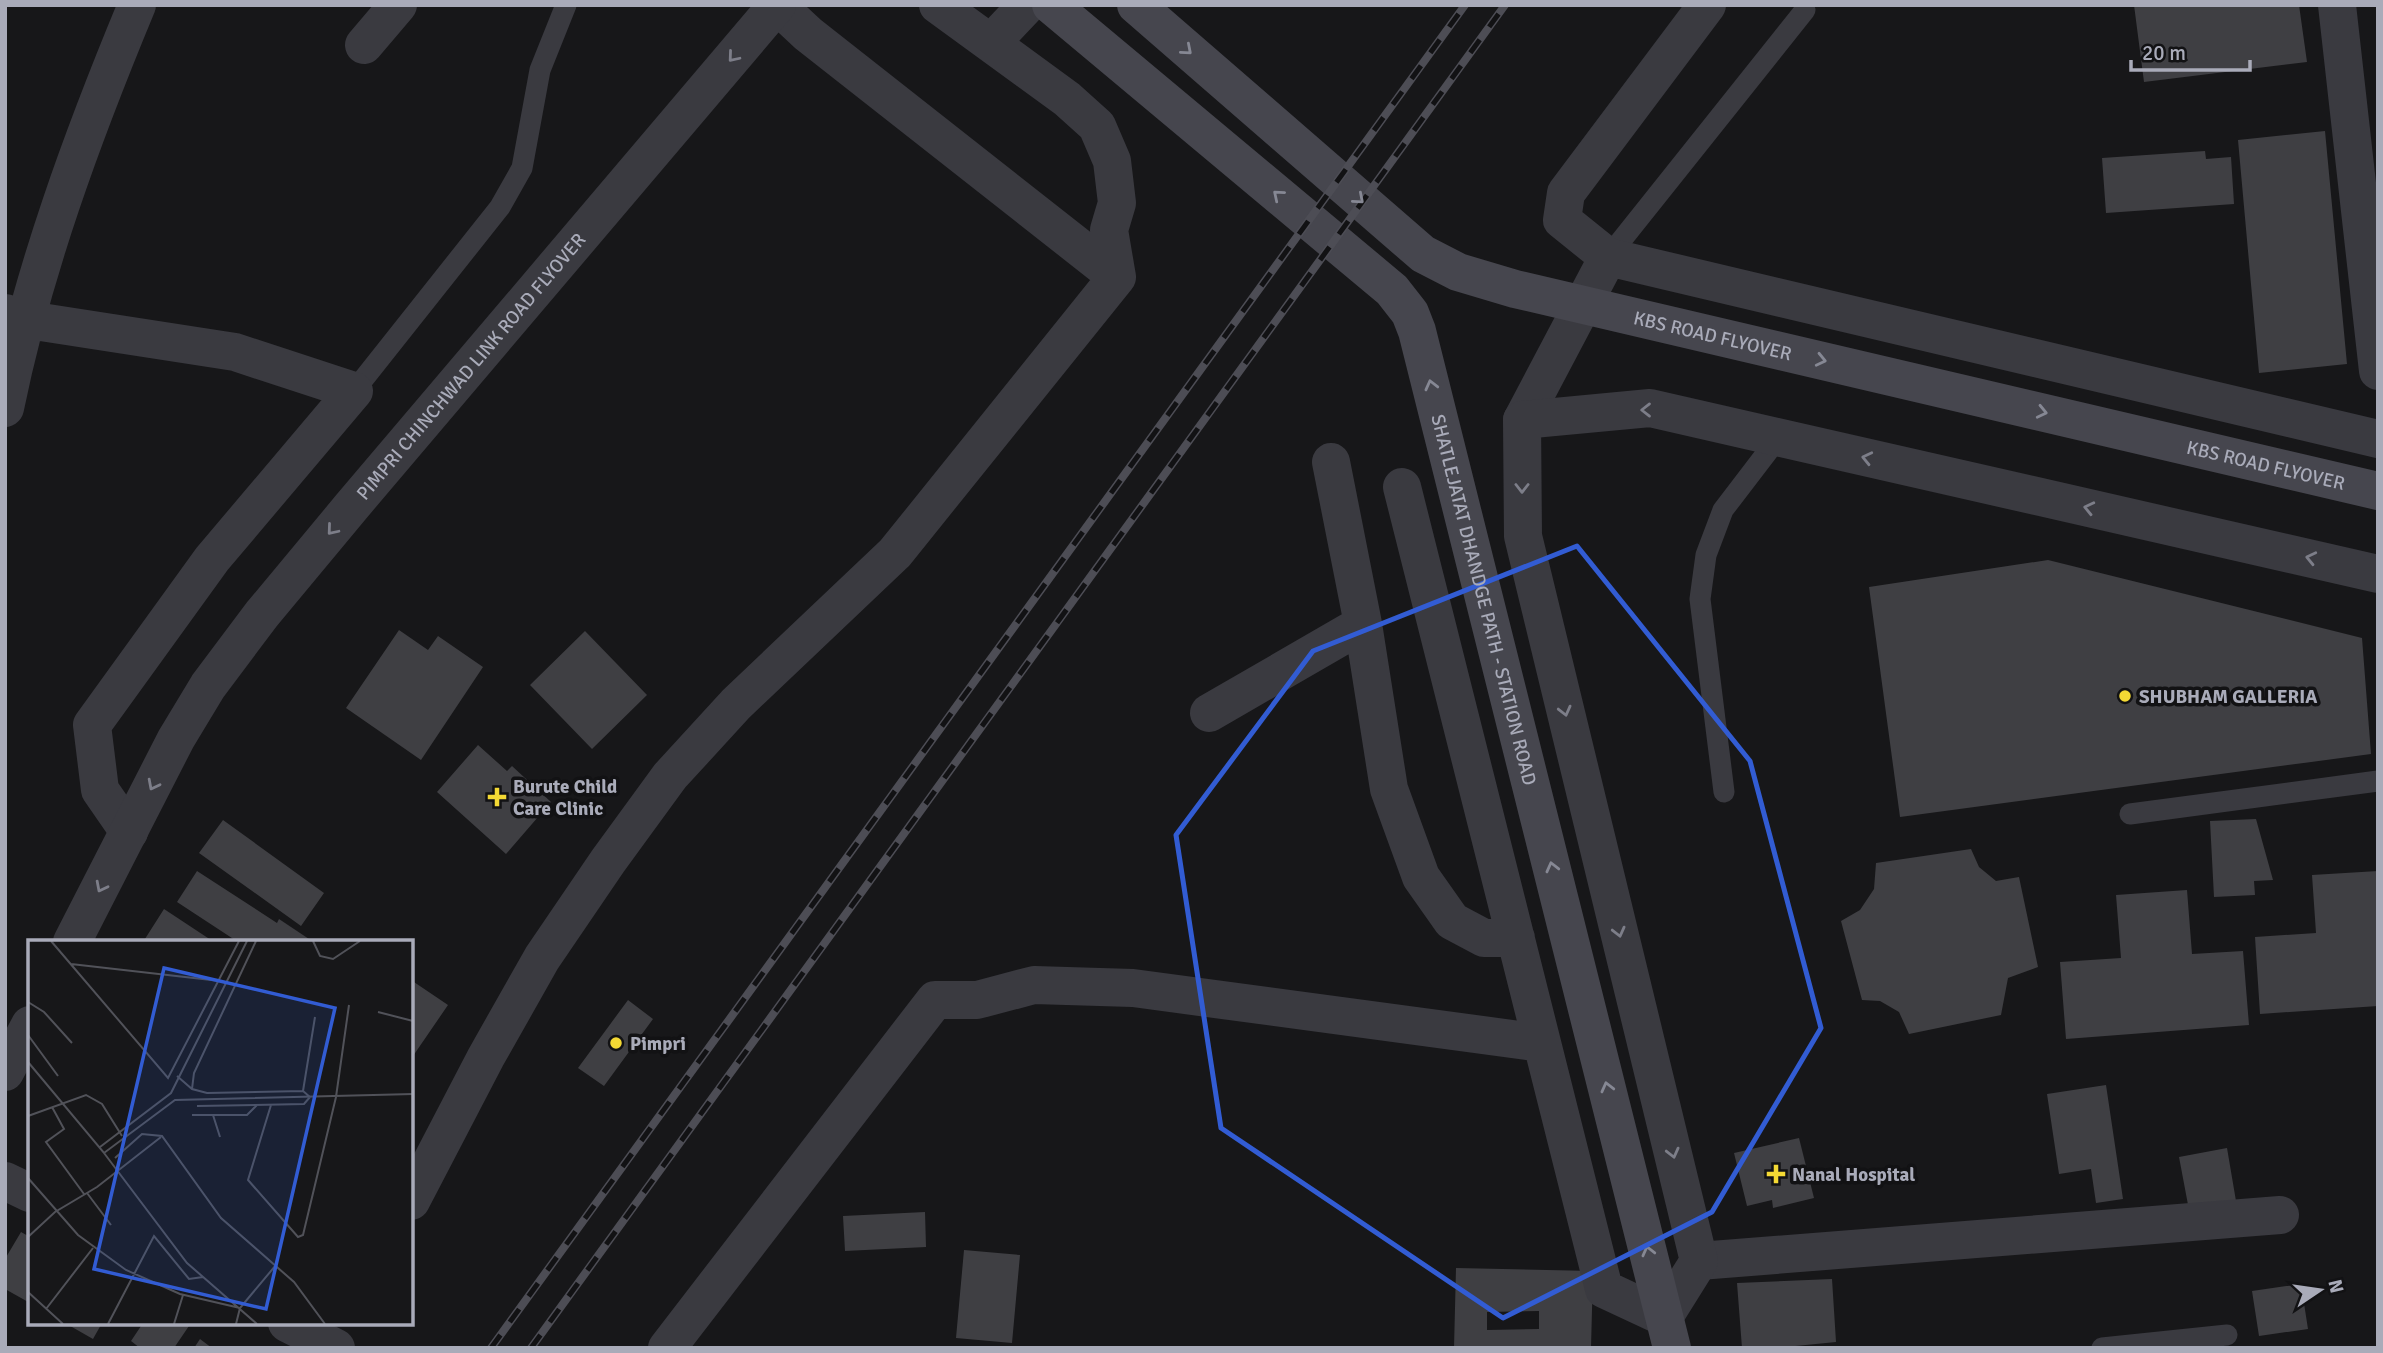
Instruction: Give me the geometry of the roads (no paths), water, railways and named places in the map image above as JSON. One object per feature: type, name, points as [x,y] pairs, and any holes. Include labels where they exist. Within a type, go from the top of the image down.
[{"type":"main road","name":"SHATLEJATAT DHANDGE PATH - STATION ROAD","points":[[1051,5],[1392,290],[1410,313],[1417,331],[1668,1332]]},
{"type":"main road","name":"KBS ROAD FLYOVER","points":[[1136,5],[1423,254],[1458,272],[1542,295],[2378,491]]},
{"type":"street","points":[[5,408],[16,317],[60,209],[100,92],[137,5]]},
{"type":"street","points":[[364,45],[398,5]]},
{"type":"street","points":[[777,5],[808,34],[1117,277]]},
{"type":"street","name":"PIMPRI CHINCHWAD LINK ROAD FLYOVER","points":[[73,940],[176,738],[208,686],[262,614],[777,5]]},
{"type":"street","points":[[413,1197],[486,1057],[542,958],[670,776],[736,704],[895,553],[1117,277],[1109,230],[1117,203],[1112,161],[1097,126],[1067,99],[938,5]]},
{"type":"street","points":[[991,43],[1027,5]]},
{"type":"street","points":[[1707,5],[1566,193],[1562,220],[1608,257],[2378,439]]},
{"type":"street","points":[[2337,5],[2378,371]]},
{"type":"street","points":[[1402,487],[1604,1289],[1668,1332],[1699,1261],[1523,536],[1522,420],[1608,257]]},
{"type":"street","points":[[16,317],[234,352],[354,391],[212,559],[92,725],[100,790],[129,832]]},
{"type":"street","points":[[1522,420],[1650,408],[2378,573]]},
{"type":"street","points":[[1331,462],[1363,624],[1389,789],[1421,877],[1452,921],[1484,938],[1516,938]]},
{"type":"street","points":[[1209,713],[1363,624]]},
{"type":"street","points":[[667,1348],[935,1000],[976,1000],[1034,985],[1133,988],[1542,1043]]},
{"type":"street","points":[[5,1072],[28,1029]]},
{"type":"street","points":[[5,1181],[28,1192]]},
{"type":"street","points":[[1699,1261],[2280,1215]]},
{"type":"street","points":[[291,1325],[336,1348]]},
{"type":"street","points":[[347,1348],[355,1325]]},
{"type":"lane","points":[[354,391],[500,207],[522,168],[540,70],[566,5]]},
{"type":"lane","points":[[1608,257],[1805,10]]},
{"type":"lane","points":[[1724,792],[1700,599],[1706,555],[1723,510],[1777,438]]},
{"type":"lane","points":[[2130,814],[2378,781]]},
{"type":"lane","points":[[2102,1348],[2227,1335]]},
{"type":"railway","points":[[491,1348],[1465,5]]},
{"type":"railway","points":[[531,1348],[1505,5]]},
{"type":"place","name":"SHUBHAM GALLERIA","points":[[2125,696]]},
{"type":"place","name":"Burute Child Care Clinic","points":[[497,797]]},
{"type":"place","name":"Pimpri","points":[[616,1043]]},
{"type":"place","name":"Nanal Hospital","points":[[1776,1174]]}]
